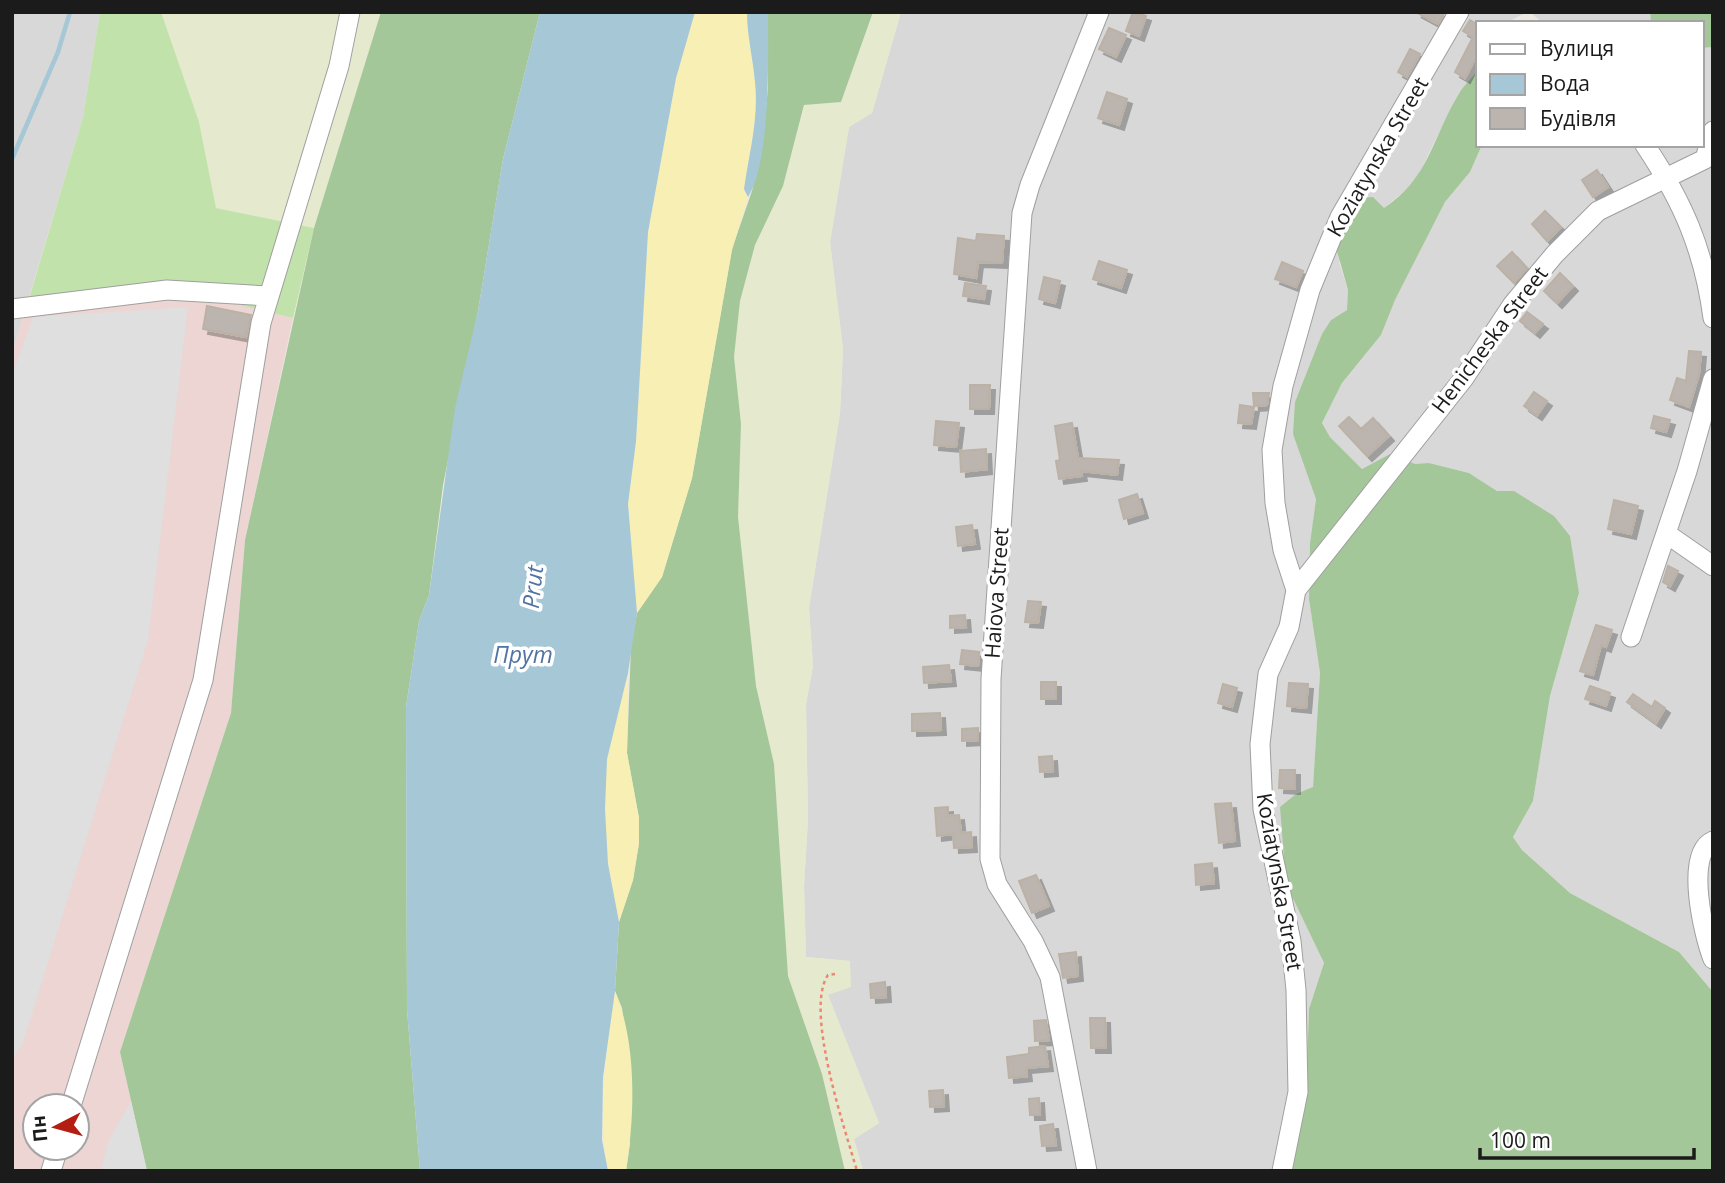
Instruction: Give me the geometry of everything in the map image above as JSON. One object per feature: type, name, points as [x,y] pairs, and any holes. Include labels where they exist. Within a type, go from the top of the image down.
[{"type":"street","points":[[75,1092],[203,680],[217,607],[255,351],[268,296],[339,66],[350,12]]},
{"type":"street","name":"Haiova Street","points":[[1087,1171],[1050,977],[1033,941],[997,884],[989,859],[991,679],[1022,213],[1030,184],[1099,12]]},
{"type":"street","name":"Koziatynska Street","points":[[1282,1171],[1298,1092],[1296,990],[1291,942],[1263,809],[1260,744],[1268,674],[1289,627],[1296,590],[1283,550],[1275,503],[1272,450],[1289,362],[1310,290],[1340,217],[1459,12]]},
{"type":"street","name":"Henicheska Street","points":[[1296,590],[1464,377],[1513,304],[1555,254],[1598,211],[1633,192],[1668,180],[1709,161],[1713,131]]},
{"type":"street","points":[[1646,147],[1668,180],[1701,250],[1713,318]]},
{"type":"street","points":[[13,313],[167,290],[268,296]]},
{"type":"street","points":[[1630,637],[1667,534],[1713,379]]},
{"type":"street","points":[[1667,534],[1713,566]]},
{"type":"street","points":[[1713,841],[1708,843],[1700,860],[1698,885],[1701,913],[1713,959]]},
{"type":"path","points":[[835,974],[828,975],[822,985],[822,1035],[857,1171]]},
{"type":"shaded area","points":[[12,12],[100,12],[83,117],[12,354]]},
{"type":"shaded area","points":[[901,12],[1527,12],[1510,21],[1476,21],[1476,72],[1458,94],[1415,182],[1384,208],[1339,262],[1348,290],[1347,310],[1331,320],[1295,402],[1316,499],[1310,543],[1309,599],[1320,673],[1313,788],[1296,794],[1281,823],[1285,845],[1286,884],[1324,963],[1309,1010],[1306,1097],[1291,1171],[863,1171],[854,1139],[879,1123],[828,995],[850,961],[806,957],[804,886],[808,819],[806,704],[813,666],[809,608],[840,413],[843,349],[830,242],[849,127],[872,113]]},
{"type":"shaded area","points":[[1530,12],[1650,12],[1651,21],[1541,21]]},
{"type":"shaded area","points":[[1713,47],[1713,992],[1679,952],[1570,893],[1522,850],[1513,837],[1533,801],[1550,696],[1579,593],[1514,491],[1497,491],[1469,473],[1429,463],[1415,465],[1390,454],[1362,469],[1330,437],[1322,423],[1342,383],[1381,335],[1395,300],[1445,202],[1470,172],[1481,147],[1704,147],[1704,48]]},
{"type":"shaded area","points":[[210,298],[293,318],[245,540],[231,713],[120,1052],[147,1171],[12,1171],[12,355],[27,302]]},
{"type":"shaded area","points":[[188,307],[148,640],[23,1043],[12,1060],[12,375],[33,317]]},
{"type":"shaded area","points":[[131,1101],[147,1171],[101,1171],[108,1142]]},
{"type":"green space","points":[[100,12],[161,12],[199,122],[216,208],[314,228],[293,318],[210,298],[28,302],[83,117]]},
{"type":"green space","points":[[161,12],[381,12],[314,228],[216,208],[199,122]]},
{"type":"green space","points":[[381,12],[540,12],[503,159],[478,311],[443,485],[429,595],[419,621],[406,707],[407,1009],[420,1171],[147,1171],[120,1052],[231,713],[245,540],[314,228]]},
{"type":"green space","points":[[768,12],[873,12],[841,102],[804,105],[783,186],[755,245],[740,301],[734,357],[741,424],[738,517],[756,686],[774,764],[788,976],[822,1074],[845,1171],[626,1171],[630,1144],[628,1049],[622,1008],[615,991],[619,922],[633,880],[639,843],[639,818],[627,753],[631,647],[637,613],[662,577],[692,478],[732,249],[752,191],[762,149],[768,88]]},
{"type":"green space","points":[[873,12],[901,12],[872,113],[849,127],[830,242],[843,349],[840,413],[809,608],[813,666],[806,704],[806,957],[850,961],[851,987],[828,995],[879,1123],[854,1139],[863,1171],[845,1171],[822,1074],[788,976],[774,764],[756,686],[741,563],[738,517],[741,424],[734,357],[740,301],[755,245],[783,186],[805,105],[841,102]]},
{"type":"green space","points":[[1650,12],[1713,12],[1713,47],[1704,48],[1704,21],[1651,21]]},
{"type":"green space","points":[[1476,72],[1476,147],[1481,147],[1470,172],[1445,202],[1395,300],[1381,335],[1342,383],[1322,423],[1330,437],[1362,469],[1390,454],[1415,464],[1429,463],[1469,473],[1497,491],[1514,491],[1554,516],[1570,536],[1579,593],[1550,696],[1533,801],[1513,837],[1522,850],[1570,893],[1679,952],[1713,992],[1713,1171],[1291,1171],[1306,1097],[1309,1009],[1324,963],[1286,884],[1280,807],[1296,794],[1313,787],[1320,673],[1309,599],[1310,543],[1316,499],[1293,434],[1295,402],[1322,334],[1331,320],[1347,310],[1348,290],[1337,251],[1344,222],[1356,198],[1373,197],[1384,208],[1411,184],[1428,157],[1462,88]]},
{"type":"sand","points":[[695,12],[747,12],[756,95],[755,122],[744,189],[748,197],[732,250],[692,478],[662,577],[637,613],[628,504],[636,441],[648,232],[676,78]]},
{"type":"sand","points":[[628,673],[627,753],[639,818],[639,843],[633,880],[619,922],[606,839],[604,797],[608,756]]},
{"type":"sand","points":[[615,991],[631,1056],[631,1126],[626,1171],[608,1171],[603,1126],[604,1081]]},
{"type":"water","name":"Прут","points":[[540,12],[695,12],[676,78],[648,232],[636,441],[628,504],[637,613],[628,673],[607,759],[605,809],[608,864],[619,922],[615,991],[603,1077],[602,1140],[608,1171],[420,1171],[407,1009],[406,707],[419,621],[429,595],[455,408],[478,311],[503,159]]},
{"type":"water","points":[[747,12],[768,12],[767,108],[761,159],[748,197],[744,189],[755,122],[756,95]]},
{"type":"building","points":[[1133,12],[1146,16],[1139,36],[1126,31]]},
{"type":"building","points":[[1416,12],[1445,12],[1438,24]]},
{"type":"building","points":[[1470,20],[1476,24],[1476,57],[1465,78],[1455,72],[1473,37],[1463,31]]},
{"type":"building","points":[[1109,28],[1126,35],[1116,57],[1099,49]]},
{"type":"building","points":[[1410,49],[1420,54],[1407,77],[1398,72]]},
{"type":"building","points":[[1107,92],[1127,99],[1119,125],[1098,118]]},
{"type":"building","points":[[1597,170],[1608,187],[1593,197],[1582,180]]},
{"type":"building","points":[[1545,211],[1561,227],[1547,241],[1532,224]]},
{"type":"building","points":[[977,234],[1004,236],[1002,263],[978,262],[976,278],[954,274],[958,238],[976,241]]},
{"type":"building","points":[[1512,252],[1527,268],[1514,283],[1497,266]]},
{"type":"building","points":[[1099,261],[1127,270],[1121,288],[1093,279]]},
{"type":"building","points":[[1282,262],[1303,271],[1296,287],[1275,279]]},
{"type":"building","points":[[1560,273],[1573,286],[1557,303],[1544,291]]},
{"type":"building","points":[[1044,277],[1060,281],[1055,303],[1039,299]]},
{"type":"building","points":[[965,283],[986,286],[984,299],[963,296]]},
{"type":"building","points":[[207,306],[251,315],[246,337],[203,329]]},
{"type":"building","points":[[1527,312],[1543,324],[1535,333],[1520,321]]},
{"type":"building","points":[[1689,351],[1701,352],[1699,374],[1689,407],[1670,400],[1677,378],[1686,381]]},
{"type":"building","points":[[970,385],[990,385],[989,409],[970,409]]},
{"type":"building","points":[[1534,392],[1547,401],[1537,415],[1524,406]]},
{"type":"building","points":[[1253,393],[1269,393],[1267,405],[1254,406]]},
{"type":"building","points":[[1240,405],[1254,407],[1251,424],[1238,423]]},
{"type":"building","points":[[1654,416],[1670,420],[1666,432],[1651,428]]},
{"type":"building","points":[[1349,417],[1361,429],[1373,418],[1389,436],[1367,456],[1339,426]]},
{"type":"building","points":[[936,421],[959,423],[956,447],[934,445]]},
{"type":"building","points":[[1072,423],[1078,458],[1119,460],[1117,475],[1081,471],[1082,476],[1059,479],[1056,461],[1060,460],[1055,426]]},
{"type":"building","points":[[986,449],[987,469],[961,472],[960,451]]},
{"type":"building","points":[[1137,494],[1143,513],[1124,519],[1119,500]]},
{"type":"building","points":[[1614,500],[1638,506],[1631,534],[1608,529]]},
{"type":"building","points":[[972,525],[975,544],[958,546],[956,527]]},
{"type":"building","points":[[1668,566],[1678,571],[1670,586],[1663,582]]},
{"type":"building","points":[[1028,601],[1041,602],[1038,623],[1025,622]]},
{"type":"building","points":[[965,615],[966,627],[950,628],[950,616]]},
{"type":"building","points":[[1596,625],[1612,630],[1606,647],[1601,645],[1593,675],[1580,671]]},
{"type":"building","points":[[962,650],[979,652],[978,666],[960,664]]},
{"type":"building","points":[[949,665],[951,681],[924,683],[923,667]]},
{"type":"building","points":[[1041,682],[1056,682],[1056,699],[1041,699]]},
{"type":"building","points":[[1289,683],[1308,684],[1306,708],[1287,706]]},
{"type":"building","points":[[1223,684],[1237,688],[1232,707],[1218,703]]},
{"type":"building","points":[[1590,686],[1610,693],[1606,706],[1585,699]]},
{"type":"building","points":[[1633,694],[1652,707],[1655,701],[1665,708],[1656,723],[1627,702]]},
{"type":"building","points":[[940,713],[941,730],[912,731],[912,714]]},
{"type":"building","points":[[978,728],[978,740],[962,741],[962,729]]},
{"type":"building","points":[[1052,756],[1053,771],[1040,772],[1039,757]]},
{"type":"building","points":[[1280,770],[1295,770],[1295,789],[1279,788]]},
{"type":"building","points":[[1231,803],[1235,841],[1219,843],[1215,804]]},
{"type":"building","points":[[948,807],[948,816],[959,815],[961,833],[971,832],[972,847],[954,848],[953,834],[937,836],[935,808]]},
{"type":"building","points":[[1212,863],[1214,883],[1196,885],[1195,865]]},
{"type":"building","points":[[1036,875],[1049,906],[1032,913],[1019,881]]},
{"type":"building","points":[[1076,952],[1078,976],[1063,978],[1059,954]]},
{"type":"building","points":[[885,982],[886,997],[871,998],[870,984]]},
{"type":"building","points":[[1090,1018],[1105,1018],[1106,1048],[1091,1048]]},
{"type":"building","points":[[1046,1020],[1049,1040],[1035,1041],[1034,1021]]},
{"type":"building","points":[[1045,1046],[1048,1066],[1026,1068],[1027,1076],[1009,1078],[1007,1057],[1029,1054],[1029,1048]]},
{"type":"building","points":[[943,1090],[944,1106],[930,1107],[929,1091]]},
{"type":"building","points":[[1039,1098],[1040,1115],[1030,1115],[1029,1099]]},
{"type":"building","points":[[1053,1124],[1056,1145],[1042,1146],[1040,1126]]},
{"type":"waterway","points":[[12,159],[58,52],[70,12]]},
{"type":"water label","name":"Prut","points":[[533,587]]}]
